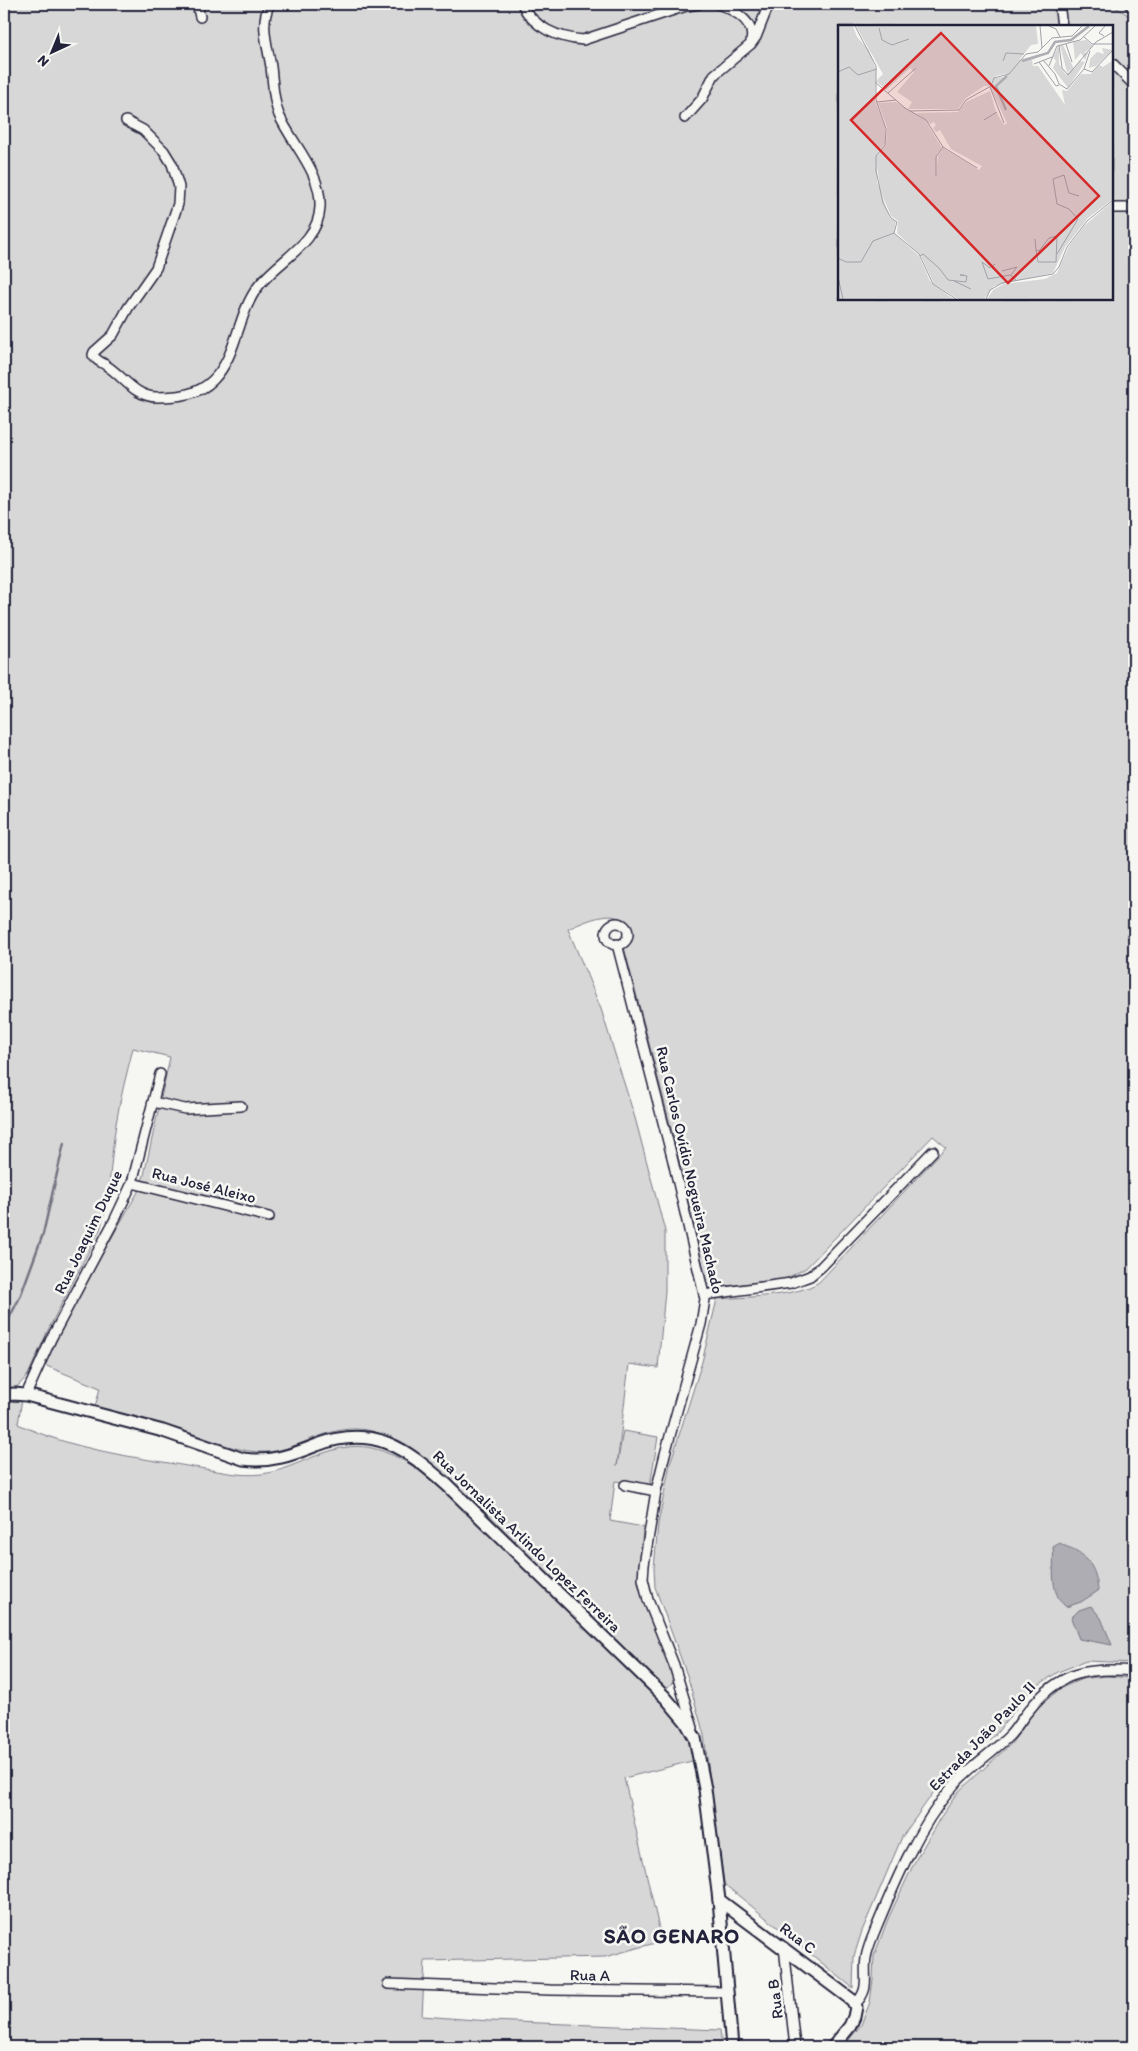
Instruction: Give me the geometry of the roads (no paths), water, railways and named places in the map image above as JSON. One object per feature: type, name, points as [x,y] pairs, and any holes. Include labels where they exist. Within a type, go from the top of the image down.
[{"type":"street","points":[[197,4],[200,17]]},
{"type":"street","points":[[126,121],[143,130],[164,151],[172,164],[179,187],[178,204],[156,268],[128,308],[114,335],[93,355],[129,386],[144,395],[154,397],[190,394],[199,391],[222,370],[256,289],[271,272],[308,238],[316,226],[320,207],[317,184],[311,170],[282,122],[275,102],[271,64],[266,45],[265,23],[270,4]]},
{"type":"street","points":[[522,4],[527,13],[547,30],[566,37],[583,40],[686,6],[699,4]]},
{"type":"street","points":[[718,4],[736,13],[750,26],[752,33],[748,46]]},
{"type":"street","points":[[685,118],[702,99],[714,75],[756,37],[769,4]]},
{"type":"street","points":[[1059,4],[1062,25]]},
{"type":"street","points":[[1129,4],[1134,7]]},
{"type":"street","points":[[1113,64],[1134,85]]},
{"type":"street","points":[[1113,208],[1134,208]]},
{"type":"street","name":"Rua Carlos Ovídio Nogueira Machado","points":[[617,944],[672,1157],[704,1295],[702,1324],[656,1491],[644,1566],[645,1589],[674,1665],[695,1738],[705,1789],[719,1900],[732,2047]]},
{"type":"street","name":"Rua Joaquim Duque","points":[[26,1396],[60,1321],[115,1219],[132,1183],[160,1074]]},
{"type":"street","points":[[153,1102],[186,1108],[241,1106]]},
{"type":"street","points":[[704,1295],[778,1286],[801,1281],[810,1276],[821,1267],[933,1151]]},
{"type":"street","name":"Rua José Aleixo","points":[[132,1183],[268,1217]]},
{"type":"street","name":"Rua Jornalista Arlindo Lopez Ferreira","points":[[4,1396],[13,1394],[26,1396],[163,1431],[250,1460],[275,1460],[333,1440],[355,1436],[371,1438],[396,1447],[429,1469],[530,1564],[678,1710],[695,1738]]},
{"type":"street","points":[[625,1485],[656,1491]]},
{"type":"street","name":"Estrada João Paulo II","points":[[833,2047],[854,2017],[855,2004],[864,1993],[866,1959],[888,1899],[924,1827],[952,1786],[1011,1734],[1030,1708],[1045,1693],[1068,1677],[1092,1670],[1134,1671]]},
{"type":"street","name":"Rua C","points":[[719,1900],[784,1947],[848,1996],[855,2004]]},
{"type":"street","name":"Rua B","points":[[784,1947],[795,2047]]},
{"type":"street","name":"Rua A","points":[[388,1984],[727,1992]]},
{"type":"waterway","points":[[4,1328],[20,1297],[43,1234],[64,1143]]},
{"type":"district","name":"SÃO GENARO","points":[[672,1935]]}]
